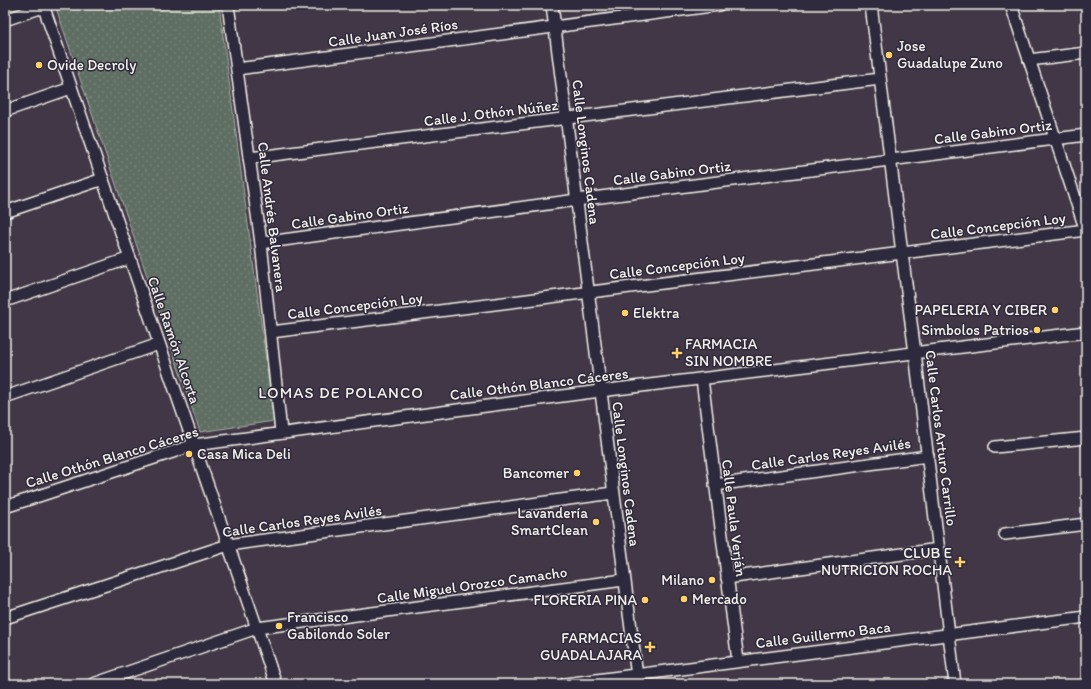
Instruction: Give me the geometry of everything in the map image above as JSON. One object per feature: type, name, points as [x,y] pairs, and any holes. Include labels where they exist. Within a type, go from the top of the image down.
[{"type":"street","name":"Calle Andrés Balvanera","points":[[228,5],[261,243],[281,432]]},
{"type":"street","name":"Calle Longinos Cadena","points":[[552,5],[637,679]]},
{"type":"street","name":"Calle Juan José Ríos","points":[[237,69],[719,5]]},
{"type":"street","name":"Calle Carlos Arturo Carrillo","points":[[871,5],[940,548],[955,684]]},
{"type":"street","points":[[1010,5],[1086,230]]},
{"type":"street","points":[[5,20],[43,6]]},
{"type":"street","name":"Calle Ramón Alcorta","points":[[43,6],[276,684]]},
{"type":"street","points":[[1029,60],[1086,53]]},
{"type":"street","name":"Calle J. Othón Núñez","points":[[250,158],[880,79]]},
{"type":"street","points":[[5,111],[71,88]]},
{"type":"street","name":"Calle Gabino Ortiz","points":[[261,243],[577,200],[1086,136]]},
{"type":"street","points":[[5,212],[103,179]]},
{"type":"street","name":"Calle Concepción Loy","points":[[271,332],[1086,230]]},
{"type":"street","points":[[5,301],[130,258]]},
{"type":"street","name":"Calle Othón Blanco Cáceres","points":[[5,507],[194,445],[281,432],[600,391],[1086,332]]},
{"type":"street","points":[[5,397],[159,344]]},
{"type":"street","name":"Calle Paula Verján","points":[[702,379],[738,661]]},
{"type":"street","points":[[995,447],[1086,438]]},
{"type":"street","name":"Calle Carlos Reyes Avilés","points":[[715,485],[928,456]]},
{"type":"street","name":"Calle Carlos Reyes Avilés","points":[[5,618],[228,545],[613,493]]},
{"type":"street","points":[[1005,534],[1086,524]]},
{"type":"street","points":[[727,578],[940,548]]},
{"type":"street","name":"Calle Miguel Orozco Camacho","points":[[93,684],[257,628],[624,580]]},
{"type":"street","name":"Calle Guillermo Baca","points":[[565,684],[637,679],[738,661],[1086,616]]},
{"type":"green space","points":[[55,5],[219,5],[274,421],[200,432]]},
{"type":"place","name":"Jose Guadalupe Zuno","points":[[889,55]]},
{"type":"place","name":"Ovide Decroly","points":[[39,65]]},
{"type":"place","name":"PAPELERIA Y CIBER","points":[[1055,310]]},
{"type":"place","name":"Elektra","points":[[625,313]]},
{"type":"place","name":"Simbolos Patrios","points":[[1037,330]]},
{"type":"place","name":"FARMACIA SIN NOMBRE","points":[[677,353]]},
{"type":"place","name":"Casa Mica Deli","points":[[189,454]]},
{"type":"place","name":"Bancomer","points":[[577,473]]},
{"type":"place","name":"Lavandería SmartClean","points":[[596,522]]},
{"type":"place","name":"CLUB E NUTRICION ROCHA","points":[[960,562]]},
{"type":"place","name":"Milano","points":[[712,580]]},
{"type":"place","name":"Mercado","points":[[684,599]]},
{"type":"place","name":"FLORERIA PINA","points":[[645,600]]},
{"type":"place","name":"Francisco Gabilondo Soler","points":[[279,626]]},
{"type":"place","name":"FARMACIAS GUADALAJARA","points":[[650,647]]},
{"type":"district","name":"LOMAS DE POLANCO","points":[[341,392]]}]
